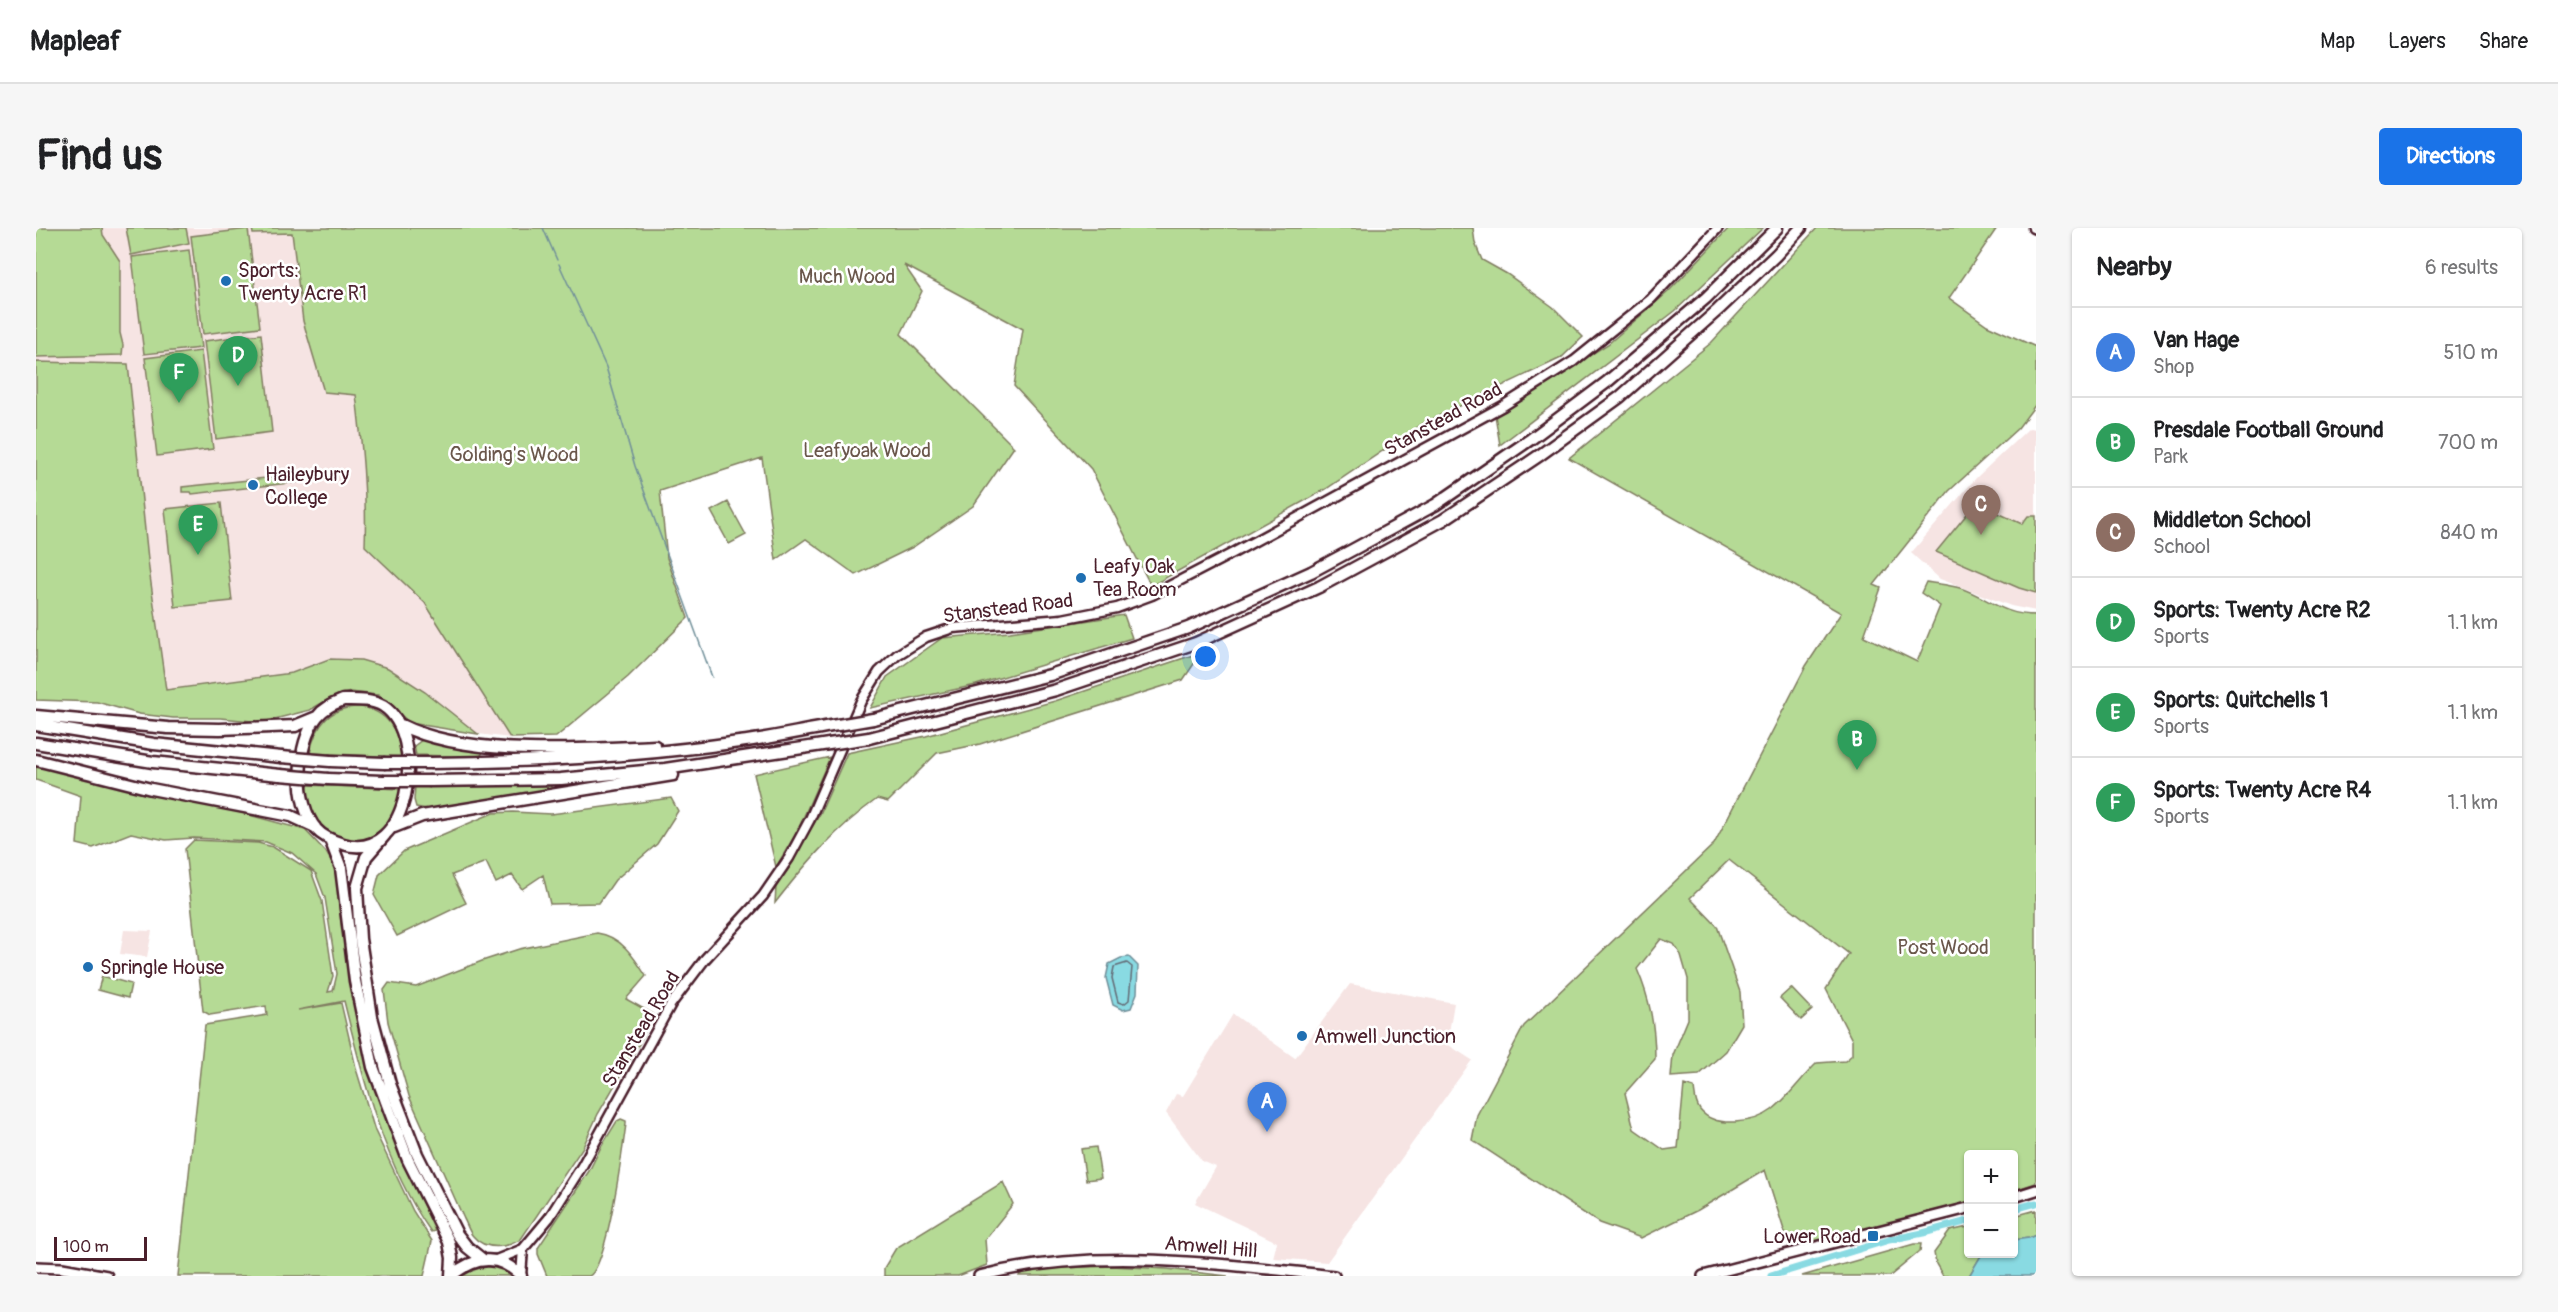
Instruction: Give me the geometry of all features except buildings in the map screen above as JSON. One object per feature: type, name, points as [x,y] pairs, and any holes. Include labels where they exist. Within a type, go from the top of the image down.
[{"type":"highway","points":[[36,725],[154,744],[281,758],[431,764],[549,760],[642,754],[741,742],[873,719],[1050,675],[1188,628],[1311,572],[1425,511],[1531,439],[1607,382],[1706,298],[1778,228]]},
{"type":"highway","points":[[482,1259],[467,1247],[457,1234],[417,1154],[390,1084],[372,1017],[360,939],[357,888],[366,857],[394,827],[422,816],[666,776],[741,760],[869,738],[1056,690],[1196,644],[1329,582],[1443,519],[1540,455],[1620,397],[1719,310],[1801,228]]},
{"type":"highway","points":[[315,827],[303,804],[300,787],[303,749],[308,732],[317,717],[328,706],[343,700],[371,701],[383,706],[401,725],[420,735],[440,740],[571,750],[741,742]]},
{"type":"highway","points":[[36,716],[168,728],[220,729],[295,726],[317,717]]},
{"type":"highway","points":[[394,827],[407,789],[407,752],[401,725]]},
{"type":"highway","points":[[36,743],[153,762],[328,779],[383,781],[561,779],[741,760]]},
{"type":"highway","points":[[36,760],[151,789],[291,816],[315,827],[330,839],[347,845],[360,846],[385,835]]},
{"type":"highway","points":[[330,839],[341,868],[355,981],[373,1067],[408,1160],[449,1242],[452,1258],[451,1276]]},
{"type":"highway","points":[[451,1276],[461,1267],[482,1259],[496,1260],[514,1269],[521,1276]]},
{"type":"main road","name":"Stanstead Road","points":[[496,1260],[523,1249],[549,1218],[582,1166],[670,1004],[705,960],[763,896],[789,858],[810,819],[861,701],[879,672],[897,655],[926,637],[953,628],[1062,619],[1117,608],[1152,595],[1233,553],[1493,412],[1558,372],[1624,323],[1651,299],[1718,228]]},
{"type":"main road","points":[[2018,1195],[2036,1190]]},
{"type":"main road","points":[[1702,1276],[1863,1237],[1964,1209]]},
{"type":"main road","points":[[521,1276],[523,1249]]},
{"type":"main road","name":"Amwell Hill","points":[[979,1276],[1038,1264],[1085,1260],[1149,1260],[1334,1276]]},
{"type":"main road","points":[[36,1267],[62,1268],[107,1276]]},
{"type":"shaded area","name":"Haileybury College","points":[[36,228],[252,228],[253,234],[292,233],[303,321],[355,395],[362,448],[366,509],[365,546],[425,603],[510,738],[478,734],[425,692],[389,668],[361,660],[329,659],[292,673],[166,690],[149,569],[128,364],[36,362]]},
{"type":"shaded area","points":[[2029,428],[2036,429],[2036,611],[2011,606],[1940,579],[1911,553],[1976,478]]},
{"type":"shaded area","points":[[124,930],[152,931],[147,957],[120,954]]},
{"type":"shaded area","points":[[1350,984],[1454,1003],[1447,1044],[1472,1060],[1327,1262],[1273,1258],[1277,1242],[1195,1203],[1216,1167],[1202,1161],[1166,1113],[1176,1094],[1183,1096],[1233,1014],[1295,1058]]},
{"type":"green space","points":[[36,228],[102,228],[103,235],[120,261],[122,355],[36,357]]},
{"type":"green space","points":[[126,228],[186,228],[189,243],[131,255]]},
{"type":"green space","points":[[252,228],[1473,228],[1475,243],[1482,260],[1507,274],[1553,307],[1583,337],[1561,358],[1424,423],[1326,489],[1151,586],[1091,469],[1014,386],[1023,329],[904,265],[922,291],[901,334],[1014,447],[973,506],[913,547],[856,575],[806,539],[776,560],[762,458],[660,491],[667,558],[688,618],[628,677],[556,737],[510,738],[425,603],[365,546],[364,470],[356,395],[324,392],[303,321],[292,233],[253,234]]},
{"type":"green space","points":[[1729,228],[1763,228],[1675,311],[1500,445],[1495,415],[1608,344],[1668,292]]},
{"type":"green space","name":"Post Wood","points":[[1817,228],[1997,228],[1949,298],[1987,325],[2036,347],[2036,404],[2018,428],[1949,491],[1874,585],[1881,588],[1864,636],[1917,662],[1940,606],[1921,593],[1926,582],[1960,588],[2004,609],[2036,615],[2036,1183],[2018,1189],[2018,1150],[1964,1150],[1964,1203],[1790,1249],[1765,1170],[1698,1210],[1641,1238],[1599,1223],[1472,1140],[1477,1115],[1524,1026],[1714,844],[1806,666],[1841,613],[1569,458],[1711,343]],"holes":[[[1729,860],[1849,954],[1826,989],[1852,1040],[1852,1055],[1845,1061],[1817,1063],[1772,1110],[1765,1115],[1746,1121],[1725,1122],[1707,1116],[1697,1105],[1694,1088],[1684,1085],[1678,1148],[1664,1150],[1634,1129],[1625,1093],[1655,1059],[1651,1013],[1637,969],[1661,939],[1674,944],[1681,955],[1688,979],[1688,1019],[1673,1055],[1671,1077],[1699,1075],[1726,1051],[1742,1024],[1740,992],[1717,926],[1690,898]]]},
{"type":"green space","name":"Sports: Twenty Acre R1","points":[[248,229],[260,327],[203,334],[191,236]]},
{"type":"green space","points":[[189,250],[201,348],[144,354],[132,257]]},
{"type":"green space","points":[[261,334],[272,432],[216,439],[204,341]]},
{"type":"green space","points":[[201,351],[213,449],[157,456],[145,358]]},
{"type":"green space","points":[[36,362],[128,364],[149,569],[166,690],[292,673],[329,659],[361,660],[388,668],[425,692],[478,734],[410,723],[378,695],[350,692],[327,700],[310,710],[263,722],[220,718],[173,718],[139,714],[97,702],[36,700]]},
{"type":"green space","points":[[314,473],[316,480],[192,494],[182,492],[182,487]]},
{"type":"green space","points":[[728,502],[746,535],[729,544],[711,511]]},
{"type":"green space","points":[[221,503],[232,601],[175,607],[165,509]]},
{"type":"green space","points":[[1976,503],[2022,524],[2028,516],[2036,516],[2036,593],[2019,588],[1936,552]]},
{"type":"green space","points":[[1124,615],[1132,638],[976,685],[870,708],[887,677],[942,638],[1010,632]]},
{"type":"green space","points":[[1202,652],[1183,680],[980,744],[937,753],[888,802],[877,799],[835,834],[810,860],[775,903],[776,887],[820,814],[847,753],[926,736],[1055,701]]},
{"type":"green space","points":[[360,707],[370,709],[385,718],[395,731],[402,757],[310,753],[320,726],[332,714],[340,710]]},
{"type":"green space","points":[[422,740],[483,750],[483,752],[480,757],[416,755],[414,746]]},
{"type":"green space","points":[[830,757],[797,832],[776,867],[754,774]]},
{"type":"green space","points":[[36,763],[139,792],[238,812],[305,830],[326,852],[337,871],[339,908],[348,970],[374,1085],[402,1157],[435,1231],[431,1232],[415,1206],[388,1150],[367,1091],[344,1001],[298,1010],[341,1003],[357,1072],[375,1131],[413,1211],[432,1241],[424,1276],[178,1276],[205,1025],[267,1015],[266,1006],[210,1015],[203,1011],[185,849],[194,840],[258,843],[273,847],[311,871],[322,901],[333,976],[328,992],[333,991],[337,974],[325,898],[316,874],[292,853],[266,842],[194,838],[166,840],[131,833],[93,848],[77,844],[81,796],[36,780]]},
{"type":"green space","points":[[550,784],[552,790],[427,809],[416,807],[414,800],[415,786]]},
{"type":"green space","points":[[308,785],[402,789],[396,813],[384,829],[368,838],[350,841],[334,836],[320,825],[310,808]]},
{"type":"green space","points":[[671,798],[678,811],[657,844],[615,880],[599,903],[550,904],[543,875],[522,889],[512,875],[496,883],[486,862],[452,875],[466,903],[397,936],[374,895],[379,875],[404,851],[493,813],[551,814]]},
{"type":"green space","points":[[597,933],[620,943],[637,962],[646,976],[626,999],[653,1014],[639,1044],[598,1114],[583,1147],[521,1239],[503,1246],[484,1244],[478,1241],[469,1230],[409,1096],[388,1022],[384,990],[389,983],[416,987],[519,949]]},
{"type":"green space","points":[[102,976],[131,984],[128,998],[98,990]]},
{"type":"green space","points":[[1791,988],[1812,1010],[1801,1020],[1780,998]]},
{"type":"green space","points":[[621,1119],[626,1121],[626,1124],[618,1180],[608,1231],[596,1268],[589,1276],[547,1276],[538,1254],[538,1248],[589,1171],[617,1121]]},
{"type":"green space","points":[[1096,1147],[1101,1178],[1086,1180],[1081,1149]]},
{"type":"green space","points":[[1003,1182],[1013,1204],[985,1239],[987,1265],[958,1276],[884,1276],[884,1268],[896,1248]]},
{"type":"green space","points":[[2036,1210],[2036,1235],[2018,1239],[2018,1215]]},
{"type":"green space","points":[[1964,1228],[1964,1258],[1980,1258],[1969,1276],[1943,1276],[1936,1264],[1934,1253],[1950,1231]]},
{"type":"green space","points":[[1914,1244],[1921,1244],[1920,1251],[1890,1276],[1802,1276]]},
{"type":"green space","points":[[473,1264],[502,1267],[513,1276],[456,1276]]},
{"type":"green space","points":[[1112,1266],[1228,1276],[1019,1276],[1021,1272]]},
{"type":"water","points":[[1129,957],[1138,966],[1137,993],[1131,1008],[1123,1010],[1113,1005],[1106,978],[1109,964]]},
{"type":"water","points":[[2036,1235],[2036,1276],[1969,1276],[1980,1258],[2018,1258],[2018,1239]]},
{"type":"waterway","points":[[543,228],[557,260]]},
{"type":"waterway","points":[[559,264],[606,367],[635,466],[712,677]]},
{"type":"waterway","points":[[2018,1208],[2036,1203]]},
{"type":"waterway","points":[[1771,1276],[1889,1240],[1964,1222]]},
{"type":"place","name":"Sports: Twenty Acre R1","points":[[226,281]]},
{"type":"place","name":"Sports: Twenty Acre R2","points":[[238,386]]},
{"type":"place","name":"Sports: Twenty Acre R4","points":[[179,403]]},
{"type":"place","name":"Haileybury College","points":[[253,485]]},
{"type":"place","name":"Middleton School","points":[[1981,535]]},
{"type":"place","name":"Sports: Quitchells 1","points":[[198,555]]},
{"type":"place","name":"Leafy Oak Tea Room","points":[[1081,578]]},
{"type":"place","name":"Presdale Football Ground","points":[[1857,770]]},
{"type":"place","name":"Springle House","points":[[88,967]]},
{"type":"place","name":"Amwell Junction","points":[[1302,1036]]},
{"type":"place","name":"Van Hage","points":[[1267,1132]]},
{"type":"place","name":"Lower Road","points":[[1873,1236]]},
{"type":"park label","name":"Much Wood","points":[[847,276]]},
{"type":"park label","name":"Leafyoak Wood","points":[[867,450]]},
{"type":"park label","name":"Golding's Wood","points":[[514,454]]}]
